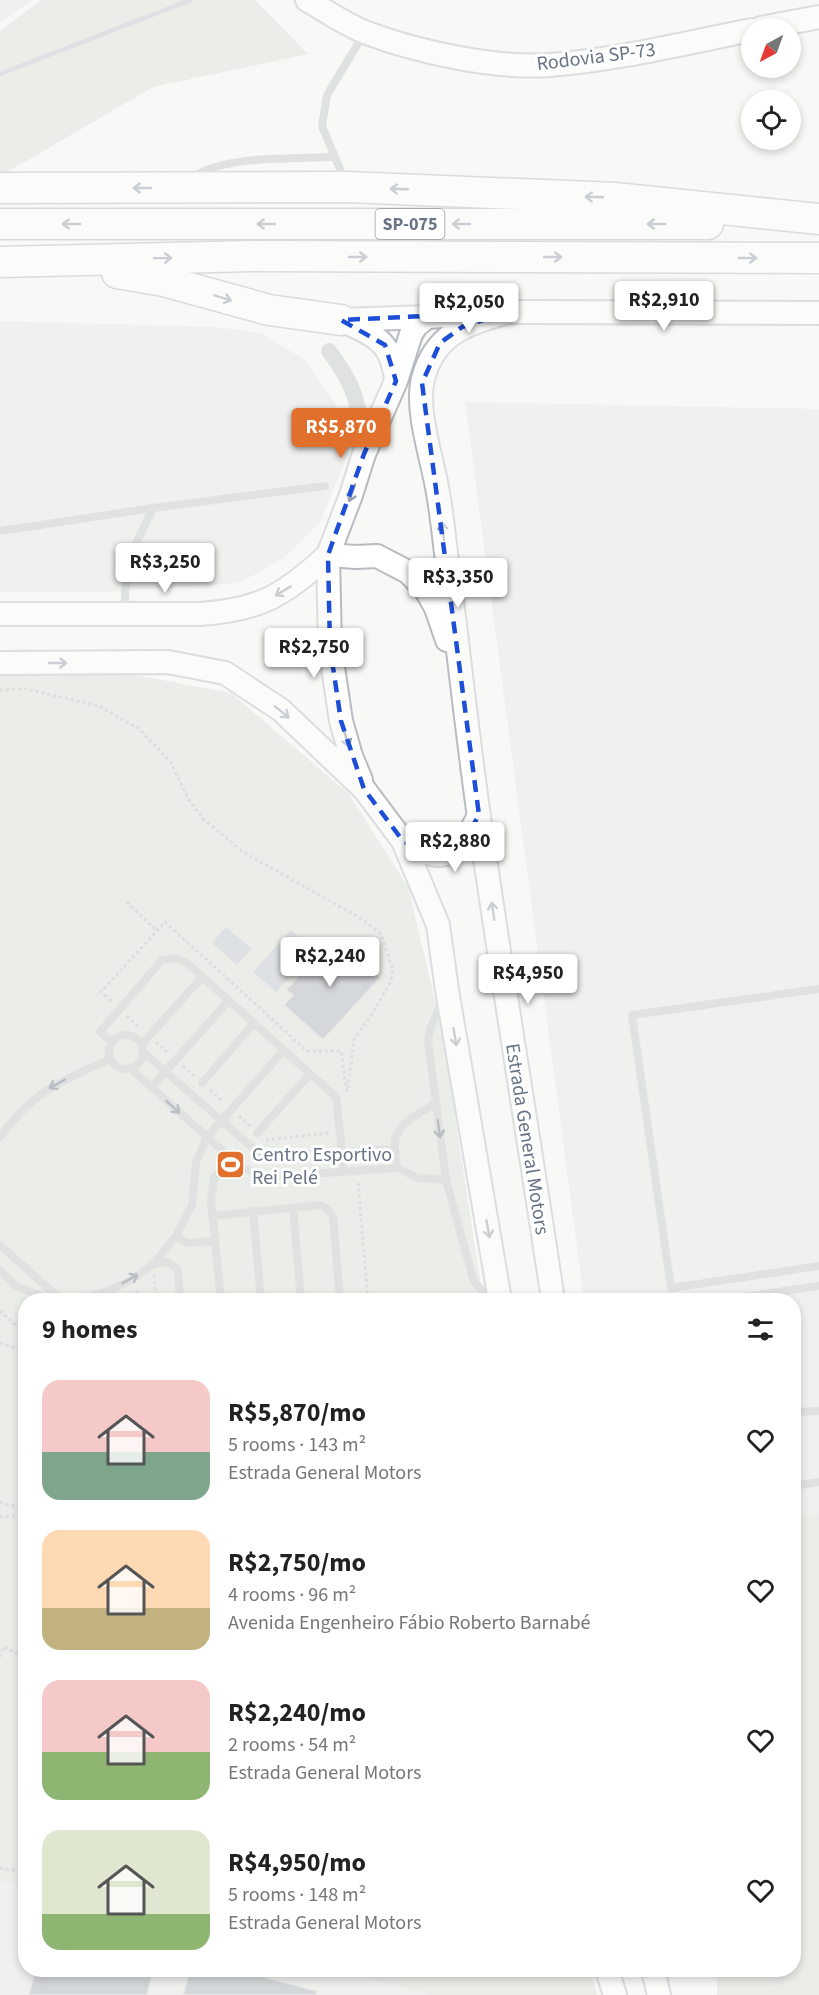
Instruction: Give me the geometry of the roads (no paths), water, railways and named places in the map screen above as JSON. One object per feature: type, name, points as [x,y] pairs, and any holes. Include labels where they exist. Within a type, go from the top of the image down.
[{"type":"highway","points":[[0,188],[348,187],[615,198],[819,219]]},
{"type":"highway","name":"SP-075","points":[[0,224],[819,224]]},
{"type":"highway","name":"SP-075","points":[[0,263],[253,256],[819,258]]},
{"type":"highway","points":[[0,263],[122,273],[164,281],[269,310],[341,320]]},
{"type":"main road","name":"Rodovia SP-73","points":[[307,0],[365,32],[417,48],[482,62],[548,65],[608,58],[741,32]]},
{"type":"main road","points":[[801,20],[819,17]]},
{"type":"main road","points":[[341,320],[508,312],[819,313]]},
{"type":"main road","name":"Estrada General Motors","points":[[508,312],[462,327],[440,343],[432,354],[422,383],[424,421],[438,492],[478,815],[552,1293]]},
{"type":"main road","points":[[364,789],[341,721],[330,647],[328,555],[364,454],[396,381],[411,334],[416,326],[427,317]]},
{"type":"main road","points":[[341,320],[370,334],[385,345],[394,362],[396,381]]},
{"type":"main road","points":[[0,614],[228,612],[256,605],[278,595],[302,579],[328,555],[356,558],[377,556],[408,572],[426,590],[444,628],[466,714]]},
{"type":"main road","points":[[0,663],[168,662],[225,673],[281,710],[364,789],[403,841],[438,926],[499,1293]]},
{"type":"main road","points":[[403,841],[420,852],[437,855],[450,854],[461,846],[478,815]]},
{"type":"main road","points":[[609,1977],[615,1995]]},
{"type":"main road","points":[[655,1977],[659,1995]]},
{"type":"street","points":[[329,351],[342,368],[355,392],[360,412],[364,454]]},
{"type":"lane","points":[[348,187],[333,157],[322,126],[327,95],[365,32]]},
{"type":"lane","points":[[176,188],[203,170],[237,162],[333,157]]},
{"type":"lane","points":[[0,531],[325,486]]},
{"type":"lane","points":[[125,614],[125,591],[130,556],[153,508]]},
{"type":"lane","points":[[112,1042],[100,1032],[162,960],[175,958],[187,963],[336,1097],[344,1171]]},
{"type":"lane","points":[[202,976],[142,1048],[139,1062],[130,1068],[118,1067],[110,1059],[112,1042],[116,1038],[127,1035],[138,1040],[142,1048],[166,1071],[262,1156],[395,1149]]},
{"type":"lane","points":[[819,989],[632,1015],[671,1288],[819,1266]]},
{"type":"lane","points":[[447,990],[431,1027],[429,1041],[435,1103],[446,1180],[474,1282],[485,1293]]},
{"type":"lane","points":[[151,1088],[229,1000]]},
{"type":"lane","points":[[202,1083],[254,1023]]},
{"type":"lane","points":[[101,1293],[133,1278],[153,1264],[176,1236],[192,1205],[196,1162],[207,1137],[284,1050]]},
{"type":"lane","points":[[0,1137],[15,1116],[41,1093],[110,1059]]},
{"type":"lane","points":[[130,1068],[242,1168],[267,1177],[397,1168],[418,1178],[446,1180]]},
{"type":"lane","points":[[257,1133],[310,1074]]},
{"type":"lane","points":[[397,1168],[394,1142],[398,1132],[404,1124],[435,1103]]},
{"type":"lane","points":[[220,1293],[211,1200],[214,1178],[231,1159]]},
{"type":"lane","points":[[212,1216],[320,1205],[327,1209],[333,1216],[339,1293]]},
{"type":"lane","points":[[293,1208],[300,1293]]},
{"type":"lane","points":[[253,1211],[260,1293]]},
{"type":"lane","points":[[176,1236],[187,1243],[215,1241]]},
{"type":"lane","points":[[0,1245],[53,1293]]},
{"type":"lane","points":[[153,1264],[168,1262],[178,1270],[180,1293]]},
{"type":"lane","points":[[0,1270],[16,1286],[34,1293]]},
{"type":"lane","points":[[770,1293],[819,1286]]},
{"type":"lane","points":[[801,1412],[819,1412]]},
{"type":"lane","points":[[801,1485],[819,1482]]},
{"type":"waterway","points":[[0,74],[191,0]]},
{"type":"place","name":"Centro Esportivo Rei Pelé","points":[[231,1165]]}]
